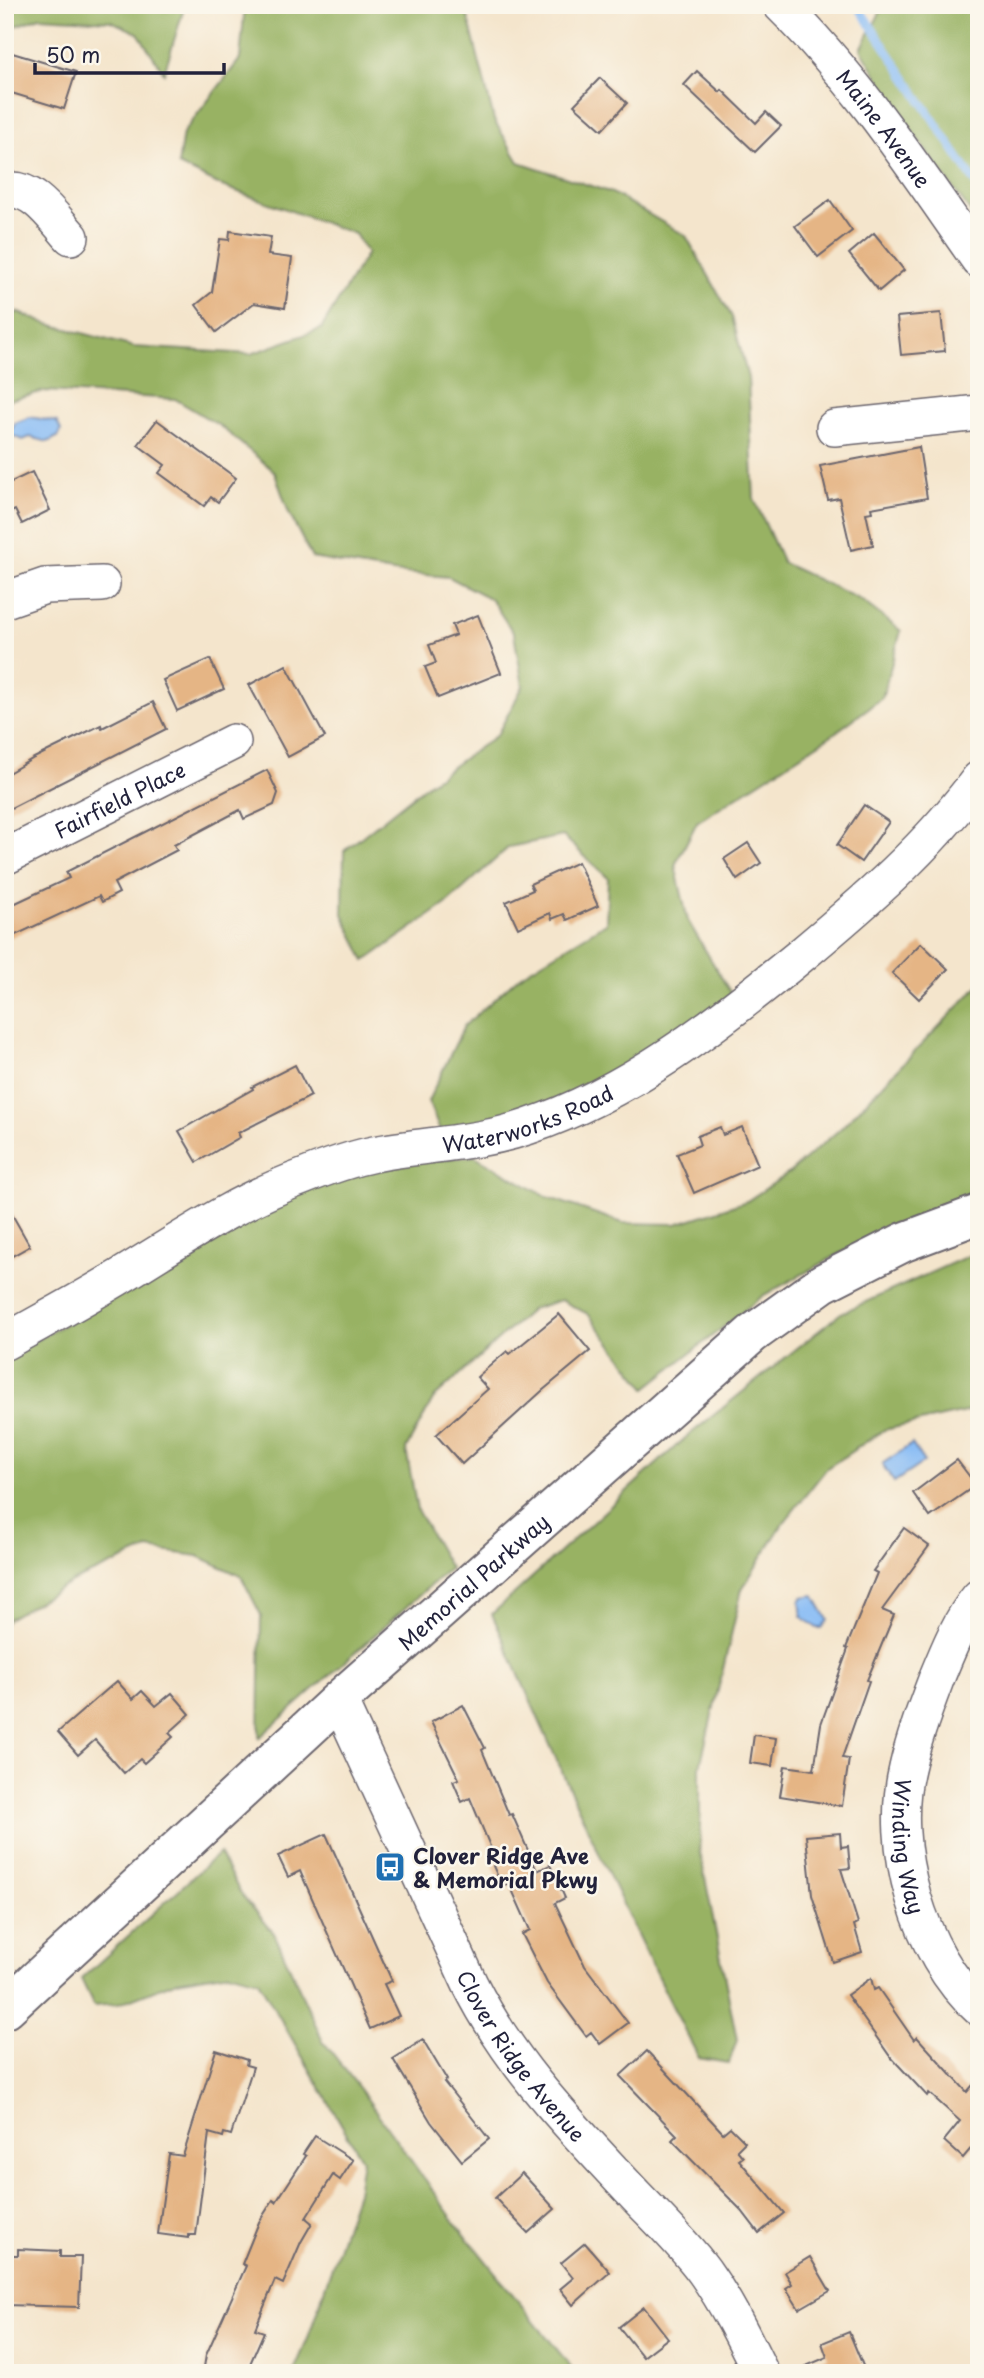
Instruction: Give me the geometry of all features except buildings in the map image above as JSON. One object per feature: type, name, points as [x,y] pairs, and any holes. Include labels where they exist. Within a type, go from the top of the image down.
[{"type":"main road","name":"Memorial Parkway","points":[[5,2009],[339,1700],[752,1334],[823,1283],[904,1242],[979,1214]]},
{"type":"street","name":"Maine Avenue","points":[[781,5],[809,32],[846,77],[979,260]]},
{"type":"street","points":[[5,191],[24,191],[71,237]]},
{"type":"street","points":[[834,428],[979,413]]},
{"type":"street","points":[[5,600],[45,586],[102,584]]},
{"type":"street","name":"Fairfield Place","points":[[5,857],[233,742]]},
{"type":"street","name":"Waterworks Road","points":[[5,1342],[233,1208],[300,1178],[372,1154],[458,1144],[523,1129],[627,1082],[738,1006],[863,903],[943,824],[979,779]]},
{"type":"street","name":"Winding Way","points":[[979,1597],[949,1646],[930,1695],[907,1768],[902,1823],[912,1891],[924,1929],[943,1965],[979,2008]]},
{"type":"street","name":"Clover Ridge Avenue","points":[[339,1700],[490,2023],[513,2057],[556,2110],[703,2270],[737,2323],[761,2373]]},
{"type":"green space","points":[[5,5],[185,5],[164,73],[138,33],[111,21],[40,17],[5,30]]},
{"type":"green space","points":[[245,5],[465,5],[494,120],[519,162],[612,193],[686,236],[732,317],[748,378],[754,499],[783,563],[861,600],[901,631],[882,698],[832,735],[697,822],[675,865],[688,921],[733,997],[608,1077],[503,1121],[442,1136],[428,1101],[464,1026],[521,975],[606,923],[608,878],[563,836],[509,847],[446,904],[365,961],[343,914],[344,851],[429,783],[497,735],[523,686],[514,634],[491,599],[449,577],[393,572],[312,558],[289,513],[274,471],[220,426],[175,399],[45,391],[5,401],[5,323],[17,312],[45,323],[134,347],[251,354],[321,329],[367,253],[355,234],[222,186],[178,165],[183,133],[240,59]]},
{"type":"green space","points":[[884,5],[979,5],[979,224],[904,120],[861,49]]},
{"type":"green space","points":[[979,985],[979,1196],[947,1203],[858,1244],[764,1295],[646,1388],[588,1314],[561,1300],[532,1309],[434,1398],[406,1449],[417,1510],[450,1568],[259,1738],[261,1615],[241,1576],[198,1556],[148,1549],[74,1581],[8,1619],[5,1624],[5,1358],[305,1187],[397,1163],[475,1156],[547,1197],[623,1223],[676,1224],[747,1201],[789,1173],[839,1130]]},
{"type":"green space","points":[[979,1251],[979,1409],[884,1430],[827,1468],[782,1525],[742,1589],[700,1766],[700,1852],[737,2040],[729,2063],[699,2058],[566,1782],[492,1614],[684,1439],[841,1313]]},
{"type":"green space","points":[[219,1853],[241,1894],[274,1933],[323,2041],[457,2225],[576,2373],[293,2373],[307,2341],[357,2192],[362,2160],[258,1980],[229,1972],[177,1981],[118,2004],[94,2006],[81,1979]]},
{"type":"water","points":[[30,417],[57,422],[61,430],[59,436],[48,442],[30,437],[23,440],[10,437],[8,431],[12,430],[15,423]]},
{"type":"water","points":[[912,1444],[924,1462],[894,1482],[882,1464]]},
{"type":"water","points":[[814,1595],[828,1620],[822,1628],[817,1628],[802,1617],[800,1601],[803,1597]]},
{"type":"waterway","points":[[857,5],[979,188]]},
{"type":"place","name":"Clover Ridge Ave & Memorial Pkwy","points":[[390,1867]]}]
